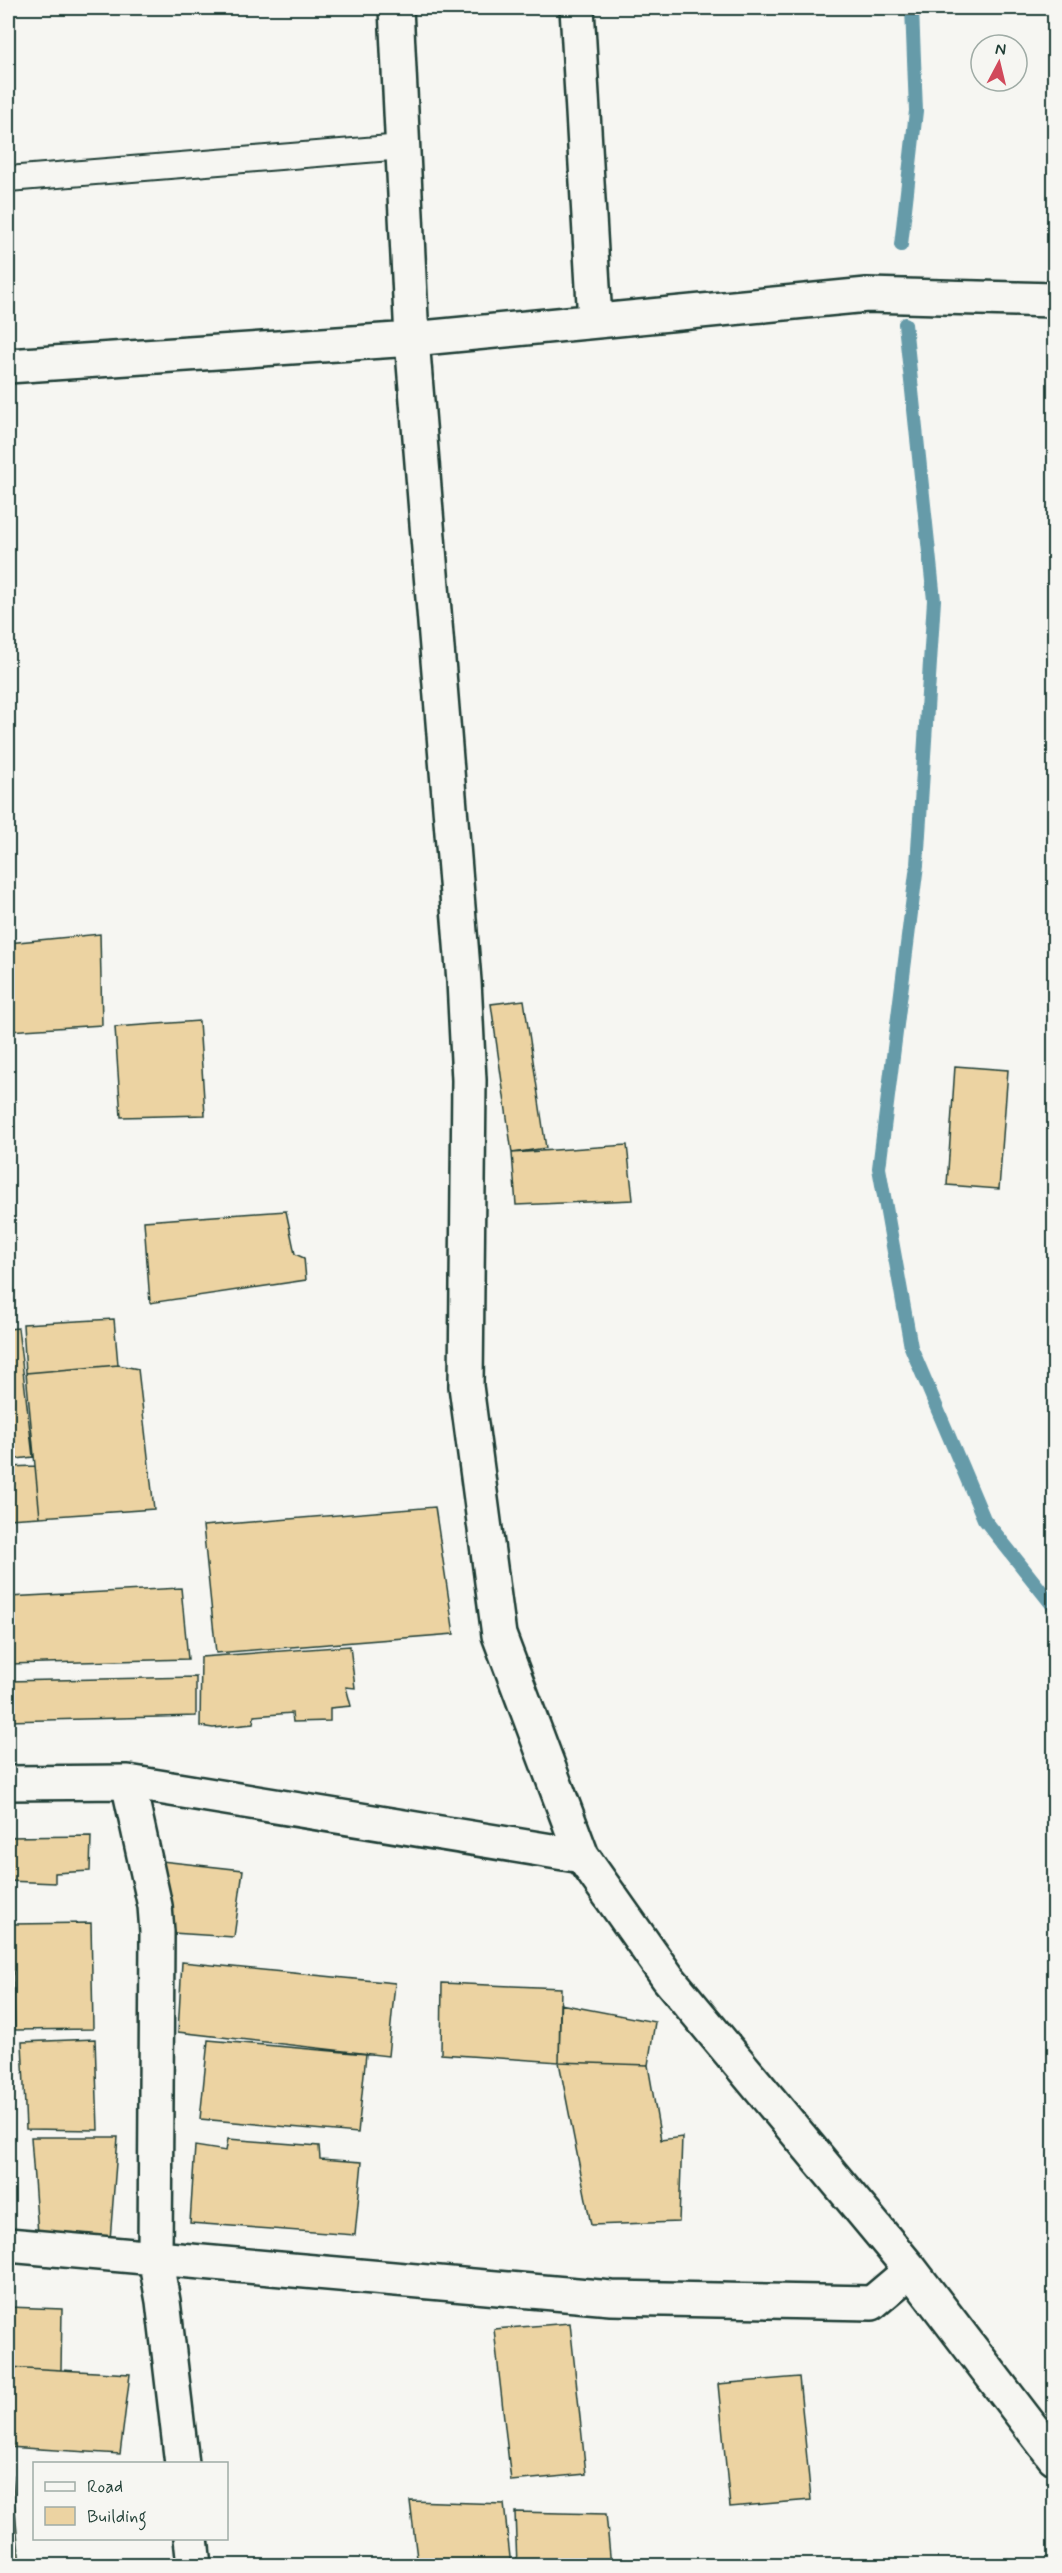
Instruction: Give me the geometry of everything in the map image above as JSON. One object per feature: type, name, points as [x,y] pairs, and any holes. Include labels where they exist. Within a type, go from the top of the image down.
[{"type":"street","points":[[396,8],[411,339],[465,992],[469,1080],[465,1386],[499,1635],[582,1856],[668,1978],[911,2270],[1054,2457]]},
{"type":"street","points":[[577,8],[595,321]]},
{"type":"street","points":[[8,366],[411,339],[867,295],[1054,300]]},
{"type":"street","points":[[8,1783],[128,1782],[582,1856]]},
{"type":"street","points":[[128,1782],[155,1906],[157,1932],[155,2258],[163,2301],[182,2462]]},
{"type":"street","points":[[8,2245],[611,2298],[872,2302],[911,2270]]},
{"type":"street","points":[[191,2540],[194,2565]]},
{"type":"lane","points":[[8,180],[403,147]]},
{"type":"building","points":[[100,934],[102,1025],[8,1031],[8,943]]},
{"type":"building","points":[[524,1000],[546,1148],[512,1153],[491,1004]]},
{"type":"building","points":[[199,1021],[205,1115],[121,1117],[115,1027]]},
{"type":"building","points":[[955,1066],[1008,1070],[999,1189],[947,1185]]},
{"type":"building","points":[[627,1145],[633,1200],[516,1205],[512,1153]]},
{"type":"building","points":[[286,1211],[295,1254],[304,1258],[306,1280],[150,1303],[144,1221]]},
{"type":"building","points":[[114,1319],[118,1365],[26,1373],[23,1324]]},
{"type":"building","points":[[18,1328],[33,1457],[8,1460],[8,1329]]},
{"type":"building","points":[[118,1365],[138,1369],[154,1509],[40,1517],[26,1373]]},
{"type":"building","points":[[35,1466],[40,1517],[8,1519],[8,1467]]},
{"type":"building","points":[[435,1507],[454,1634],[216,1653],[203,1526]]},
{"type":"building","points":[[181,1588],[188,1659],[9,1664],[8,1597]]},
{"type":"building","points":[[350,1646],[355,1688],[346,1687],[351,1706],[330,1708],[330,1721],[293,1722],[292,1713],[254,1716],[253,1724],[213,1728],[200,1726],[201,1657]]},
{"type":"building","points":[[196,1677],[196,1716],[8,1721],[8,1681]]},
{"type":"building","points":[[91,1836],[90,1871],[55,1873],[55,1883],[8,1881],[8,1837]]},
{"type":"building","points":[[161,1861],[243,1870],[234,1937],[157,1932]]},
{"type":"building","points":[[91,1923],[93,2029],[15,2030],[12,1924]]},
{"type":"building","points":[[182,1962],[395,1983],[388,2056],[178,2032]]},
{"type":"building","points":[[442,1983],[561,1988],[559,2062],[441,2054]]},
{"type":"building","points":[[560,2004],[655,2022],[648,2065],[559,2062]]},
{"type":"building","points":[[95,2039],[98,2130],[26,2129],[22,2042]]},
{"type":"building","points":[[208,2040],[366,2054],[358,2133],[200,2119]]},
{"type":"building","points":[[559,2062],[648,2065],[661,2140],[682,2137],[679,2222],[591,2225]]},
{"type":"building","points":[[31,2137],[118,2137],[109,2253],[39,2248]]},
{"type":"building","points":[[228,2139],[319,2146],[320,2159],[362,2162],[355,2235],[190,2223],[195,2146],[226,2151]]},
{"type":"building","points":[[8,2307],[62,2309],[61,2370],[8,2367]]},
{"type":"building","points":[[570,2323],[586,2474],[511,2481],[494,2329]]},
{"type":"building","points":[[8,2367],[130,2374],[120,2454],[8,2447]]},
{"type":"building","points":[[799,2377],[811,2500],[730,2507],[718,2384]]},
{"type":"building","points":[[8,2475],[12,2475],[20,2566],[8,2566]]},
{"type":"building","points":[[410,2501],[504,2504],[511,2566],[418,2566]]},
{"type":"building","points":[[515,2512],[606,2514],[611,2566],[517,2566]]},
{"type":"waterway","points":[[901,245],[916,111],[912,8]]},
{"type":"waterway","points":[[905,324],[934,600],[917,865],[879,1168],[911,1347],[984,1519],[1054,1607]]}]
